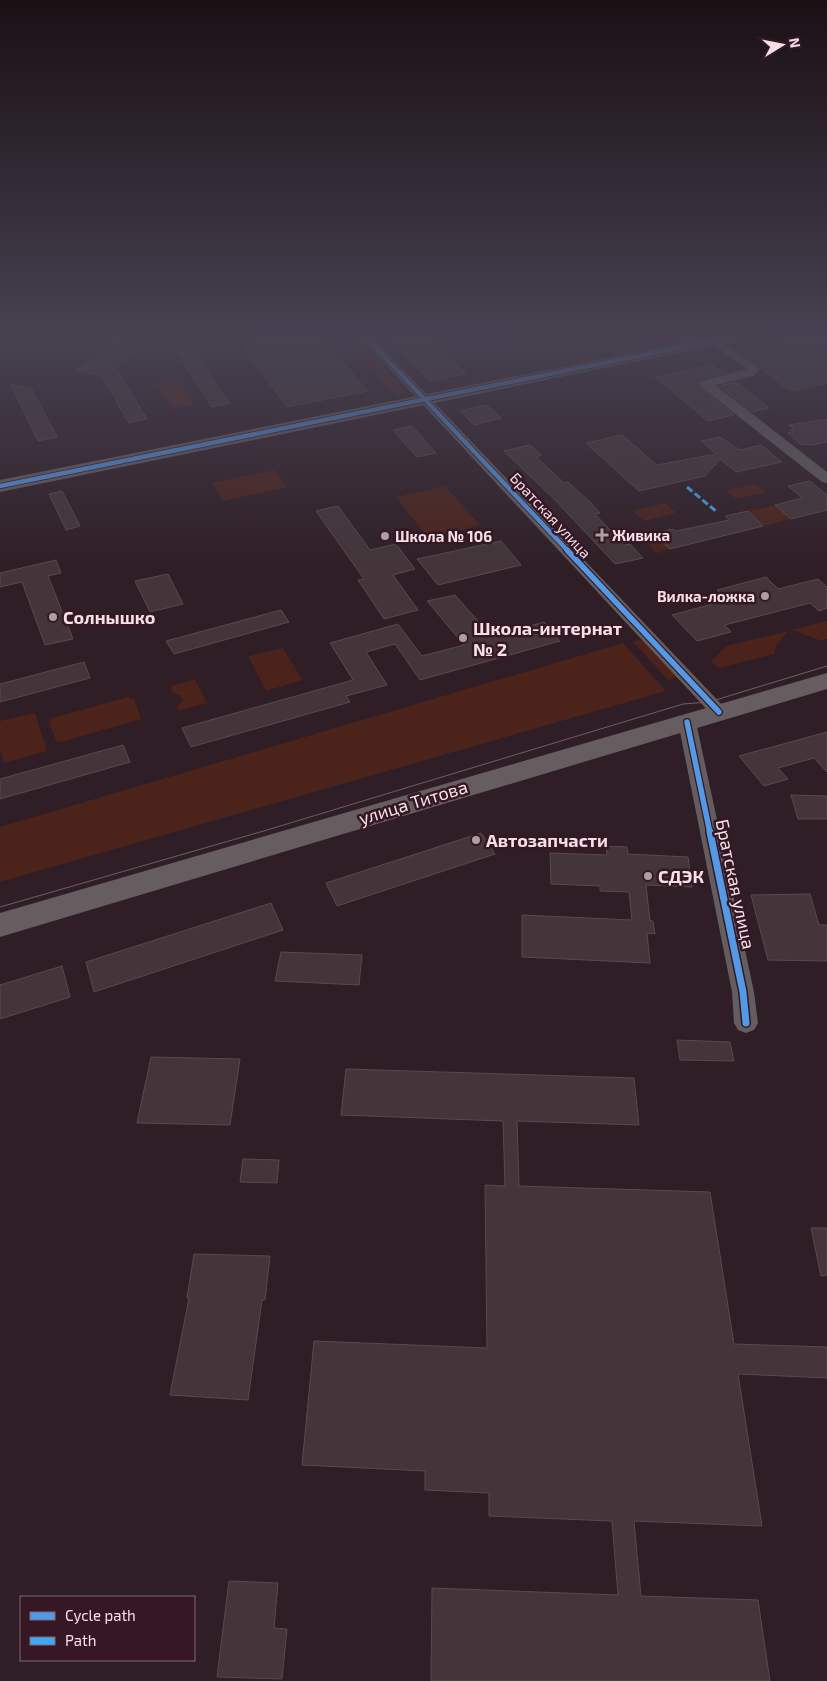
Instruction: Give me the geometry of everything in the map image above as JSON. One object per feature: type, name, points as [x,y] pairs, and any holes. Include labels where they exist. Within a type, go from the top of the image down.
[{"type":"main road","name":"улица Титова","points":[[0,924],[827,681]]},
{"type":"street","points":[[0,486],[359,413]]},
{"type":"street","name":"Братская улица","points":[[438,413],[719,712]]},
{"type":"street","points":[[743,413],[827,479]]},
{"type":"street","name":"Братская улица","points":[[687,722],[743,992],[746,1023]]},
{"type":"shaded area","points":[[274,470],[287,487],[223,501],[212,483]]},
{"type":"shaded area","points":[[755,484],[766,492],[736,499],[726,490]]},
{"type":"shaded area","points":[[445,486],[480,525],[428,538],[396,497]]},
{"type":"shaded area","points":[[665,503],[676,513],[644,521],[633,511]]},
{"type":"shaded area","points":[[775,505],[791,519],[763,526],[748,511]]},
{"type":"shaded area","points":[[654,533],[670,549],[656,553],[641,536]]},
{"type":"shaded area","points":[[827,621],[827,639],[822,641],[792,630]]},
{"type":"shaded area","points":[[789,631],[777,644],[774,654],[719,668],[711,661],[726,646]]},
{"type":"shaded area","points":[[640,640],[648,641],[679,675],[669,681],[633,642]]},
{"type":"shaded area","points":[[623,643],[666,691],[0,882],[0,827]]},
{"type":"shaded area","points":[[283,648],[302,680],[266,691],[248,656]]},
{"type":"shaded area","points":[[195,679],[207,703],[179,711],[177,707],[183,700],[181,696],[172,692],[171,686]]},
{"type":"shaded area","points":[[128,697],[134,699],[141,719],[61,742],[56,741],[49,722],[53,718]]},
{"type":"shaded area","points":[[35,713],[47,751],[4,763],[0,749],[0,721]]},
{"type":"building","points":[[24,413],[45,413],[57,437],[38,441]]},
{"type":"building","points":[[123,413],[144,413],[147,419],[129,423]]},
{"type":"building","points":[[462,413],[496,413],[501,418],[474,425]]},
{"type":"building","points":[[699,413],[734,415],[708,421]]},
{"type":"building","points":[[827,419],[827,442],[811,445],[800,444],[788,433],[793,432],[790,430],[794,429],[789,425]]},
{"type":"building","points":[[412,426],[436,453],[417,457],[393,430]]},
{"type":"building","points":[[622,435],[657,465],[716,454],[701,441],[720,437],[740,450],[761,445],[782,462],[736,472],[720,459],[705,476],[639,491],[586,443]]},
{"type":"building","points":[[530,445],[542,455],[536,457],[564,483],[568,482],[590,502],[600,513],[595,514],[624,545],[630,544],[643,558],[615,564],[555,500],[504,451]]},
{"type":"building","points":[[810,481],[827,495],[827,510],[791,519],[775,505],[802,498],[788,486]]},
{"type":"building","points":[[62,491],[80,526],[66,530],[49,494]]},
{"type":"building","points":[[338,506],[370,550],[396,544],[415,569],[393,575],[418,610],[384,619],[358,580],[364,579],[316,511]]},
{"type":"building","points":[[748,511],[763,526],[670,549],[654,533],[673,529],[676,531],[729,520],[725,516]]},
{"type":"building","points":[[501,541],[521,565],[438,585],[417,559]]},
{"type":"building","points":[[56,560],[61,573],[48,576],[73,639],[45,645],[22,582],[0,587],[0,573]]},
{"type":"building","points":[[168,574],[183,604],[150,612],[135,581]]},
{"type":"building","points":[[766,577],[778,589],[818,579],[827,587],[827,608],[819,611],[810,603],[725,625],[731,632],[697,641],[672,615],[727,600],[717,590]]},
{"type":"building","points":[[455,595],[492,637],[544,622],[560,641],[420,680],[395,644],[366,652],[387,685],[346,696],[350,702],[191,747],[182,728],[353,680],[330,643],[398,624],[422,656],[464,645],[427,601]]},
{"type":"building","points":[[281,610],[289,622],[174,654],[166,641]]},
{"type":"building","points":[[84,662],[90,678],[0,702],[0,684]]},
{"type":"building","points":[[827,732],[827,772],[814,758],[778,768],[788,779],[764,786],[739,756]]},
{"type":"building","points":[[123,745],[130,762],[0,799],[0,779]]},
{"type":"building","points":[[791,795],[827,796],[827,819],[798,819]]},
{"type":"building","points":[[481,833],[495,854],[337,906],[326,883]]},
{"type":"building","points":[[606,846],[627,847],[628,854],[688,857],[692,887],[646,885],[650,921],[653,921],[655,934],[647,933],[650,963],[522,957],[522,915],[632,920],[629,892],[600,891],[600,886],[551,884],[550,853],[607,855]]},
{"type":"building","points":[[810,894],[819,925],[827,925],[827,961],[768,960],[751,895]]},
{"type":"building","points":[[271,903],[283,930],[94,992],[86,962]]},
{"type":"building","points":[[281,952],[362,955],[359,985],[275,981]]},
{"type":"building","points":[[62,966],[70,997],[0,1019],[0,985]]},
{"type":"building","points":[[677,1040],[730,1042],[734,1061],[680,1060]]},
{"type":"building","points":[[151,1057],[240,1059],[230,1125],[137,1123]]},
{"type":"building","points":[[346,1069],[634,1078],[639,1125],[517,1121],[519,1186],[710,1192],[734,1344],[827,1347],[827,1378],[738,1374],[762,1526],[634,1521],[641,1596],[758,1600],[770,1681],[431,1681],[432,1588],[618,1595],[612,1521],[489,1516],[489,1493],[425,1490],[425,1471],[302,1465],[314,1341],[487,1348],[485,1185],[505,1186],[503,1121],[341,1115]]},
{"type":"building","points":[[243,1159],[279,1160],[277,1183],[240,1182]]},
{"type":"building","points":[[811,1228],[827,1228],[827,1275],[821,1276]]},
{"type":"building","points":[[194,1254],[270,1256],[265,1300],[262,1300],[248,1400],[170,1395],[189,1298],[187,1298]]},
{"type":"building","points":[[229,1581],[278,1583],[274,1628],[287,1629],[282,1679],[217,1677]]},
{"type":"tram line","points":[[0,907],[267,830],[683,704],[709,702],[827,666]]},
{"type":"marked path","points":[[687,487],[717,512]]},
{"type":"cycle path","points":[[0,486],[356,413]]},
{"type":"cycle path","points":[[438,413],[719,712]]},
{"type":"cycle path","points":[[687,722],[743,992],[746,1023]]},
{"type":"place","name":"Живика","points":[[602,535]]},
{"type":"place","name":"Школа № 106","points":[[385,536]]},
{"type":"place","name":"Вилка-ложка","points":[[765,596]]},
{"type":"place","name":"Солнышко","points":[[53,617]]},
{"type":"place","name":"Школа-интернат № 2","points":[[463,638]]},
{"type":"place","name":"Автозапчасти","points":[[476,840]]},
{"type":"place","name":"СДЭК","points":[[648,876]]}]
